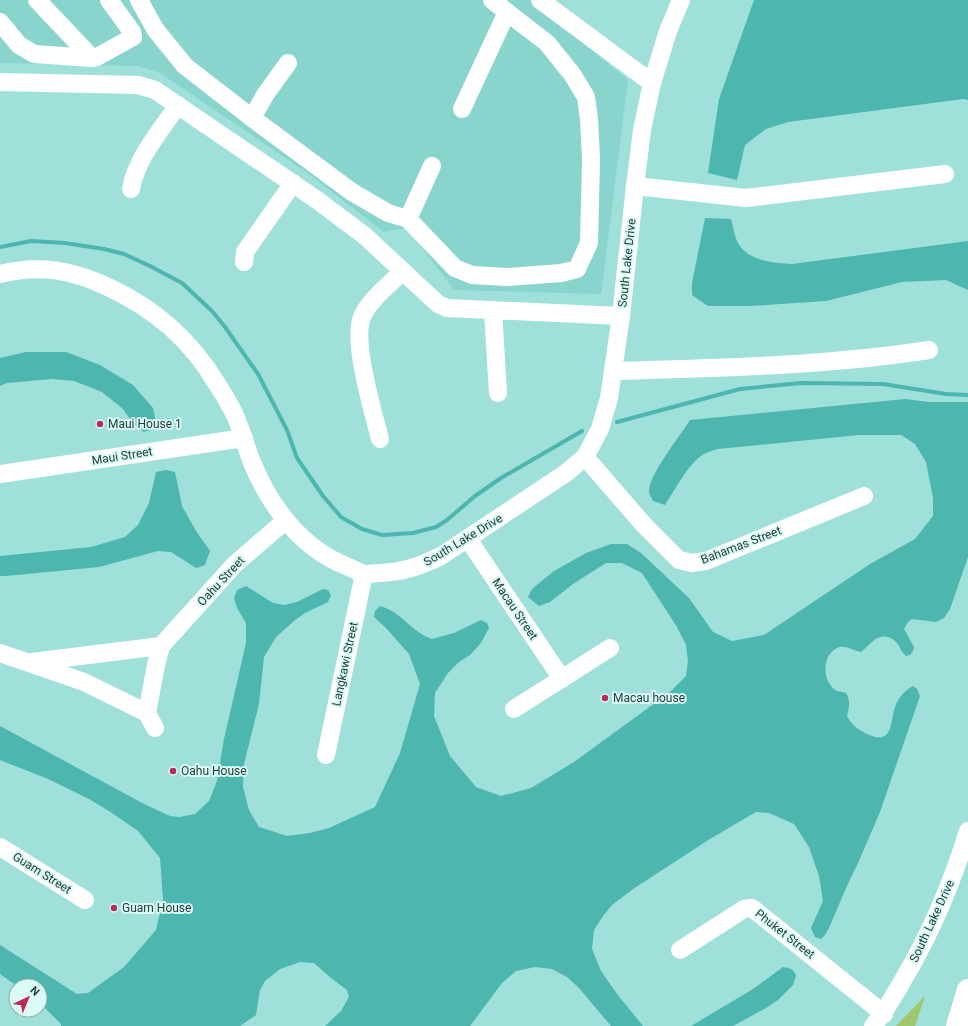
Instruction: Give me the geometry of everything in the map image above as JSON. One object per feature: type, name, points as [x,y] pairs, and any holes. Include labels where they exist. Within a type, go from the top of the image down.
[{"type":"highway","points":[[956,1026],[968,990]]},
{"type":"street","points":[[37,0],[92,58]]},
{"type":"street","points":[[0,22],[16,42],[34,54],[92,58],[98,57],[133,37],[132,32],[109,0]]},
{"type":"street","points":[[139,0],[155,29],[185,66],[352,192],[388,213],[408,219],[455,268],[472,276],[507,277],[577,269],[589,243],[591,159],[586,97],[572,74],[547,43],[492,0]]},
{"type":"street","points":[[540,0],[652,83]]},
{"type":"street","name":"South Lake Drive","points":[[0,274],[31,268],[59,270],[97,281],[124,294],[157,315],[179,334],[196,354],[216,382],[234,413],[254,467],[285,521],[298,535],[316,550],[332,560],[364,574],[398,572],[422,566],[468,539],[566,473],[585,457],[600,429],[609,398],[621,316],[642,130],[652,83],[668,32],[681,0]]},
{"type":"street","points":[[462,109],[507,12]]},
{"type":"street","points":[[252,118],[265,95],[288,63]]},
{"type":"street","points":[[0,82],[145,86],[155,90],[293,183],[365,236],[438,304],[447,308],[621,316]]},
{"type":"street","points":[[131,189],[133,177],[140,162],[178,105]]},
{"type":"street","points":[[408,219],[432,166]]},
{"type":"street","points":[[635,186],[746,198],[945,174]]},
{"type":"street","points":[[244,262],[245,252],[293,183]]},
{"type":"street","points":[[380,439],[362,362],[359,339],[361,319],[370,304],[403,271]]},
{"type":"street","points":[[493,311],[498,393]]},
{"type":"street","points":[[613,371],[757,366],[885,357],[929,350]]},
{"type":"street","name":"Maui Street","points":[[0,474],[244,438]]},
{"type":"street","name":"Bahamas Street","points":[[585,457],[644,525],[679,560],[692,563],[706,561],[864,496]]},
{"type":"street","name":"Oahu Street","points":[[161,646],[235,564],[285,521]]},
{"type":"street","name":"Macau Street","points":[[468,539],[562,678]]},
{"type":"street","name":"Langkawi Street","points":[[326,755],[364,574]]},
{"type":"street","points":[[0,653],[84,682],[151,720],[156,665],[161,646],[28,662]]},
{"type":"street","points":[[514,709],[610,648]]},
{"type":"street","name":"South Lake Drive","points":[[878,1020],[921,950],[957,866],[968,831]]},
{"type":"street","name":"Guam Street","points":[[0,847],[85,900]]},
{"type":"street","name":"Phuket Street","points":[[680,950],[744,909],[752,908],[762,915],[878,1020]]},
{"type":"shaded area","points":[[0,0],[530,0],[628,80],[601,294],[454,290],[407,228],[384,232],[306,172],[160,73],[138,66],[0,63]]},
{"type":"shaded area","points":[[754,0],[968,0],[968,100],[963,99],[788,122],[766,129],[745,145],[737,180],[708,173],[719,99]]},
{"type":"shaded area","points":[[705,218],[731,219],[737,241],[741,248],[747,253],[761,260],[785,264],[968,241],[968,290],[946,280],[902,282],[826,301],[751,306],[708,306],[692,295],[692,283]]},
{"type":"shaded area","points":[[26,352],[66,352],[100,365],[133,385],[153,408],[156,423],[150,430],[144,432],[135,426],[123,409],[102,392],[74,381],[52,379],[7,383],[0,386],[0,358]]},
{"type":"shaded area","points":[[905,399],[929,402],[968,402],[968,557],[950,609],[944,618],[936,622],[912,619],[908,622],[904,629],[914,647],[910,655],[906,656],[892,638],[884,636],[873,641],[861,652],[846,647],[837,648],[828,657],[826,663],[825,670],[828,682],[837,691],[846,693],[848,696],[849,707],[847,716],[860,730],[875,737],[882,737],[889,731],[896,704],[907,690],[913,686],[917,689],[920,696],[880,812],[829,928],[821,939],[815,937],[811,928],[823,901],[819,876],[809,847],[794,824],[769,813],[756,812],[710,839],[633,889],[612,905],[594,930],[592,949],[601,971],[617,994],[643,1026],[611,1026],[579,988],[567,977],[552,969],[535,967],[516,971],[502,983],[470,1026],[325,1026],[341,1011],[349,997],[347,990],[314,963],[300,962],[280,969],[265,981],[260,990],[256,1015],[240,1026],[61,1026],[61,1024],[48,1011],[48,978],[8,978],[8,980],[0,974],[0,945],[77,994],[88,993],[124,967],[156,930],[163,899],[160,858],[138,831],[89,799],[48,779],[0,760],[0,726],[144,804],[170,816],[179,817],[195,814],[209,801],[217,781],[224,739],[246,643],[246,623],[237,608],[234,598],[237,590],[246,586],[273,603],[284,605],[297,602],[323,589],[328,590],[331,595],[328,602],[305,613],[276,637],[264,657],[259,704],[244,764],[243,787],[249,810],[259,827],[287,836],[310,833],[329,828],[375,807],[400,753],[420,684],[409,654],[374,617],[375,611],[380,606],[396,614],[424,636],[432,639],[454,633],[481,620],[487,623],[489,628],[481,643],[470,655],[459,662],[448,673],[435,693],[434,716],[450,756],[476,787],[501,796],[531,788],[574,762],[670,692],[686,676],[688,661],[686,645],[677,627],[642,573],[622,563],[606,563],[573,584],[550,602],[539,606],[528,597],[532,589],[554,571],[586,553],[611,544],[627,544],[641,553],[689,598],[713,632],[732,641],[764,635],[870,564],[915,539],[933,516],[933,498],[926,462],[915,444],[901,435],[859,435],[718,449],[706,453],[694,462],[683,476],[665,505],[653,501],[649,492],[654,476],[665,456],[690,420]]},
{"type":"shaded area","points":[[166,470],[175,472],[182,506],[196,531],[210,551],[205,565],[196,568],[171,552],[158,551],[99,567],[0,576],[0,556],[91,547],[125,537],[138,525],[149,503],[156,472]]},
{"type":"shaded area","points":[[783,967],[791,969],[794,972],[796,976],[793,985],[778,1000],[766,1008],[733,1026],[691,1026],[753,989]]},
{"type":"green space","points":[[925,996],[915,1026],[896,1026]]},
{"type":"waterway","points":[[0,247],[31,241],[65,243],[104,249],[124,254],[182,283],[212,311],[258,374],[287,430],[297,458],[323,496],[341,517],[362,529],[382,535],[413,533],[436,527],[447,520],[475,496],[501,478],[582,431]]},
{"type":"waterway","points":[[617,422],[740,389],[801,383],[883,384],[946,394],[968,395]]},
{"type":"place","name":"Maui House 1","points":[[100,424]]},
{"type":"place","name":"Macau house","points":[[605,698]]},
{"type":"place","name":"Oahu House","points":[[173,771]]},
{"type":"place","name":"Guam House","points":[[114,908]]}]
